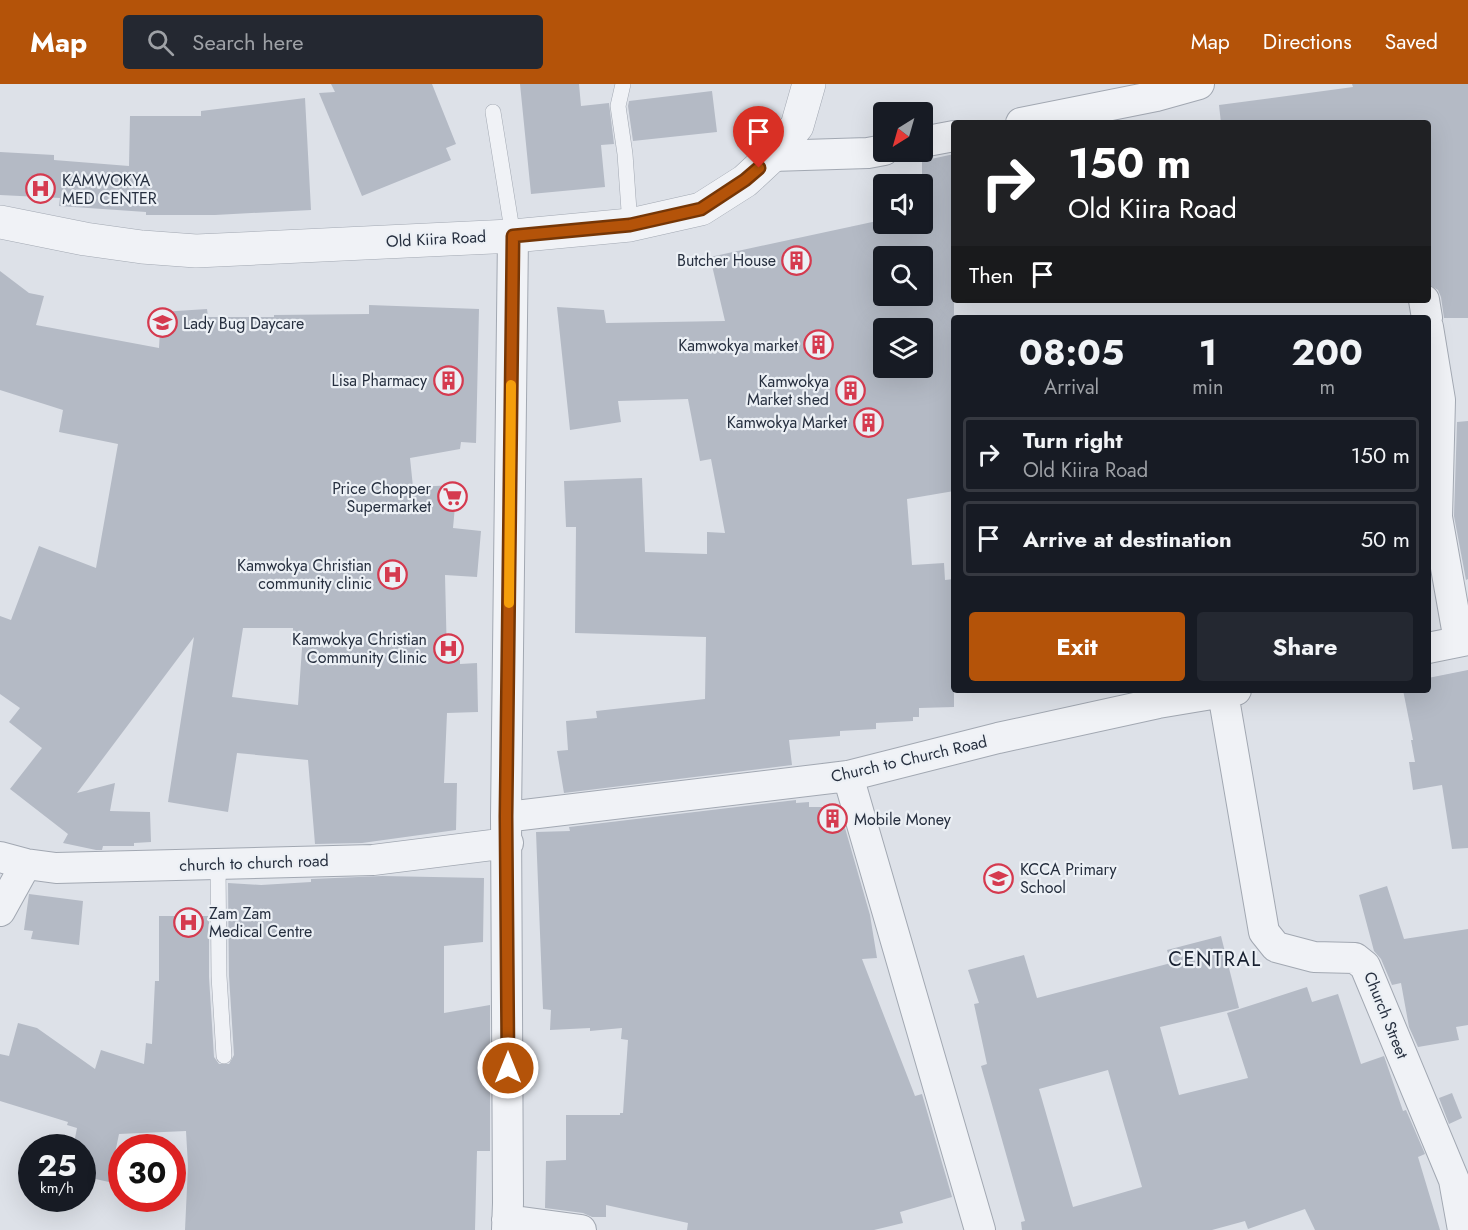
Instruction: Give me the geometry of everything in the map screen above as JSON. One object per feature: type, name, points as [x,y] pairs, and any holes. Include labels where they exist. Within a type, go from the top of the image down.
[{"type":"street","name":"Old Kiira Road","points":[[0,222],[119,244],[196,251],[513,236],[630,225],[701,209],[745,180],[772,156],[797,126],[809,84]]},
{"type":"street","points":[[1036,120],[1156,96],[1199,84]]},
{"type":"street","points":[[933,140],[951,137]]},
{"type":"street","points":[[772,156],[873,152]]},
{"type":"street","points":[[513,236],[507,830],[507,1225],[581,1230]]},
{"type":"street","points":[[1431,345],[1440,400],[1437,517],[1463,640],[1431,647]]},
{"type":"street","name":"Church to Church Road","points":[[507,830],[848,776],[1021,733],[1158,703],[1223,693]]},
{"type":"street","name":"Church Street","points":[[1229,693],[1264,932],[1276,947],[1314,957],[1355,958],[1365,966],[1454,1180],[1463,1230]]},
{"type":"street","points":[[848,776],[977,1230]]},
{"type":"street","name":"church to church road","points":[[13,861],[56,868],[373,860],[507,830]]},
{"type":"street","points":[[0,911],[13,861]]},
{"type":"lane","points":[[623,84],[618,105],[625,154],[630,225]]},
{"type":"lane","points":[[493,112],[513,236]]},
{"type":"lane","points":[[218,864],[219,976],[224,1056]]},
{"type":"building","points":[[331,84],[432,84],[456,144],[446,148],[451,160],[362,196],[319,93],[335,92]]},
{"type":"building","points":[[520,84],[579,84],[581,106],[609,103],[614,144],[601,145],[605,187],[531,194]]},
{"type":"building","points":[[1352,84],[1468,84],[1468,318],[1444,318],[1441,297],[1438,290],[1431,286],[1431,120],[1221,120],[1219,105],[1353,87]]},
{"type":"building","points":[[712,91],[717,132],[633,141],[629,101]]},
{"type":"building","points":[[305,98],[311,210],[215,215],[146,215],[146,212],[59,206],[60,198],[0,195],[0,152],[54,155],[54,160],[129,166],[130,116],[201,116],[201,111]]},
{"type":"building","points":[[951,155],[951,303],[954,303],[954,315],[951,315],[951,492],[907,499],[912,565],[944,563],[945,580],[951,579],[951,693],[954,693],[954,707],[919,708],[919,717],[913,717],[913,721],[876,723],[876,729],[840,731],[840,736],[789,740],[792,765],[564,793],[557,751],[568,750],[566,721],[597,718],[596,711],[705,699],[706,637],[575,633],[576,527],[566,527],[564,481],[642,478],[645,552],[707,554],[707,532],[725,533],[711,459],[700,461],[688,399],[618,401],[621,422],[570,430],[557,307],[604,310],[606,323],[725,321],[710,257],[873,222],[873,234],[933,234],[933,174],[922,174],[922,162],[933,162],[933,159]]},
{"type":"building","points":[[0,271],[29,293],[44,296],[36,325],[159,348],[161,312],[207,309],[208,317],[274,317],[274,315],[369,314],[369,305],[479,309],[476,443],[461,442],[460,449],[410,458],[413,487],[457,485],[453,528],[481,531],[477,577],[445,575],[447,659],[460,660],[460,664],[477,663],[478,712],[447,713],[444,783],[457,783],[456,830],[362,843],[315,844],[308,760],[237,753],[228,812],[168,802],[194,637],[77,793],[115,783],[110,811],[150,812],[151,842],[134,843],[134,846],[103,846],[102,850],[63,843],[68,834],[10,789],[42,748],[9,722],[20,708],[0,694],[0,616],[11,620],[39,546],[96,568],[118,444],[59,432],[63,410],[0,390]],"holes":[[[243,628],[293,628],[293,634],[303,634],[298,705],[232,697]]]},
{"type":"building","points":[[1468,421],[1468,579],[1466,580],[1454,516],[1457,422]]},
{"type":"building","points":[[1468,670],[1468,848],[1452,849],[1442,785],[1413,790],[1409,762],[1415,762],[1411,740],[1413,740],[1404,693],[1431,693],[1431,677]]},
{"type":"building","points":[[796,800],[796,803],[809,802],[809,807],[839,807],[870,915],[877,958],[862,959],[915,1096],[922,1094],[952,1197],[900,1212],[903,1223],[874,1230],[687,1230],[688,1223],[606,1205],[606,1217],[592,1217],[583,1213],[545,1208],[546,1161],[566,1160],[566,1115],[620,1115],[623,1113],[628,1040],[621,1039],[622,1028],[590,1031],[590,1028],[550,1030],[551,1010],[543,1009],[536,832],[570,831],[569,827]]},
{"type":"building","points":[[382,876],[484,878],[483,942],[444,946],[444,1013],[490,1005],[490,1151],[477,1151],[475,1230],[185,1230],[188,1166],[186,1131],[108,1134],[108,1182],[96,1179],[96,1134],[76,1134],[77,1128],[67,1125],[68,1122],[0,1101],[0,1054],[9,1056],[18,1023],[37,1028],[95,1069],[101,1050],[144,1064],[146,1043],[152,1044],[155,981],[159,981],[159,916],[209,916],[209,977],[214,1057],[219,1064],[229,1064],[234,1055],[229,976],[228,883],[261,885],[311,882],[311,879]]},
{"type":"building","points":[[1387,886],[1404,939],[1468,929],[1468,1025],[1456,1027],[1459,1040],[1418,1047],[1409,1027],[1401,983],[1392,985],[1381,959],[1374,951],[1359,895]]},
{"type":"building","points":[[29,894],[83,901],[79,945],[31,939],[33,931],[24,930]]},
{"type":"building","points":[[1221,936],[1239,1008],[1160,1027],[1179,1095],[1248,1078],[1227,1013],[1307,987],[1312,1002],[1338,994],[1361,1064],[1384,1056],[1403,1111],[1406,1110],[1425,1154],[1418,1157],[1440,1230],[1315,1230],[1305,1209],[1248,1229],[1245,1221],[1212,1230],[1022,1230],[1021,1222],[1025,1221],[981,1066],[987,1064],[974,1004],[979,1003],[968,970],[1024,955],[1037,998],[1171,963],[1167,950]],"holes":[[[1108,1070],[1142,1187],[1073,1207],[1039,1089]]]},
{"type":"building","points":[[1452,1093],[1462,1118],[1449,1124],[1439,1098]]},
{"type":"slow traffic","points":[[509,603],[511,385]]},
{"type":"place","name":"KAMWOKYA MED CENTER","points":[[41,189]]},
{"type":"place","name":"Butcher House","points":[[797,260]]},
{"type":"place","name":"Lady Bug Daycare","points":[[162,323]]},
{"type":"place","name":"Kamwokya market","points":[[819,345]]},
{"type":"place","name":"Lisa Pharmacy","points":[[448,380]]},
{"type":"place","name":"Kamwokya Market shed","points":[[850,390]]},
{"type":"place","name":"Kamwokya Market","points":[[868,422]]},
{"type":"place","name":"Price Chopper Supermarket","points":[[452,497]]},
{"type":"place","name":"Kamwokya Christian community clinic","points":[[393,574]]},
{"type":"place","name":"Kamwokya Christian Community Clinic","points":[[448,648]]},
{"type":"place","name":"Mobile Money","points":[[833,819]]},
{"type":"place","name":"KCCA Primary School","points":[[999,878]]},
{"type":"place","name":"Zam Zam Medical Centre","points":[[188,922]]},
{"type":"district","name":"CENTRAL","points":[[1215,959]]},
{"type":"route","points":[[508,1068],[506,817],[513,236],[630,225],[701,209],[759,168]]}]
